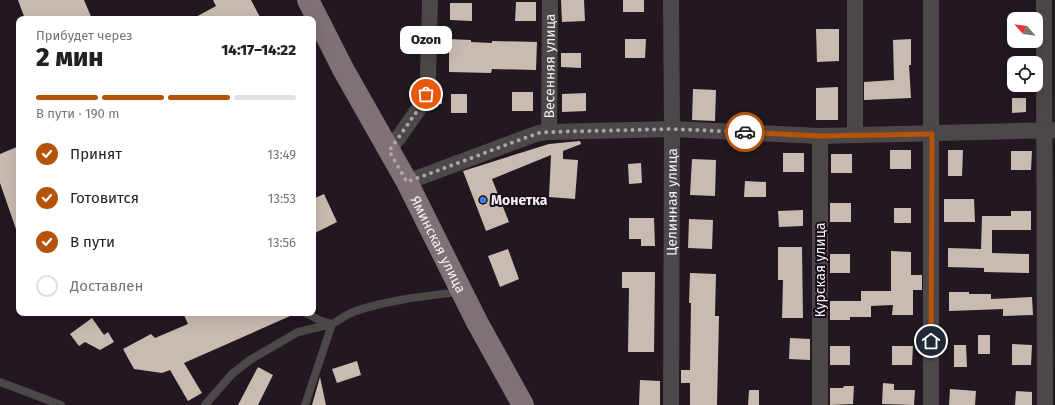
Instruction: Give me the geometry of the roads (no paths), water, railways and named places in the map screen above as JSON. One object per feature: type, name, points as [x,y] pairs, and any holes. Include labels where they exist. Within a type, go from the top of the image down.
[{"type":"main road","name":"Яминская улица","points":[[308,0],[343,69],[407,182],[477,322],[523,405]]},
{"type":"street","points":[[389,151],[420,107],[426,94],[428,79],[430,0]]},
{"type":"street","name":"Весенняя улица","points":[[549,132],[550,0]]},
{"type":"street","name":"Целинная улица","points":[[671,0],[671,405]]},
{"type":"street","points":[[855,0],[855,135]]},
{"type":"street","points":[[931,0],[931,405]]},
{"type":"street","points":[[1044,0],[1050,131],[1045,405]]},
{"type":"street","points":[[407,182],[539,133],[549,132],[672,129],[820,136],[1050,131]]},
{"type":"street","name":"Курская улица","points":[[820,136],[820,405]]},
{"type":"lane","points":[[205,405],[232,374],[250,360],[298,332],[332,324],[352,312],[366,308],[462,291]]},
{"type":"lane","points":[[312,316],[332,324]]},
{"type":"lane","points":[[305,405],[332,324]]},
{"type":"lane","points":[[0,382],[61,405]]},
{"type":"place","name":"Ozon","points":[[426,94]]},
{"type":"place","name":"Монетка","points":[[483,200]]}]
